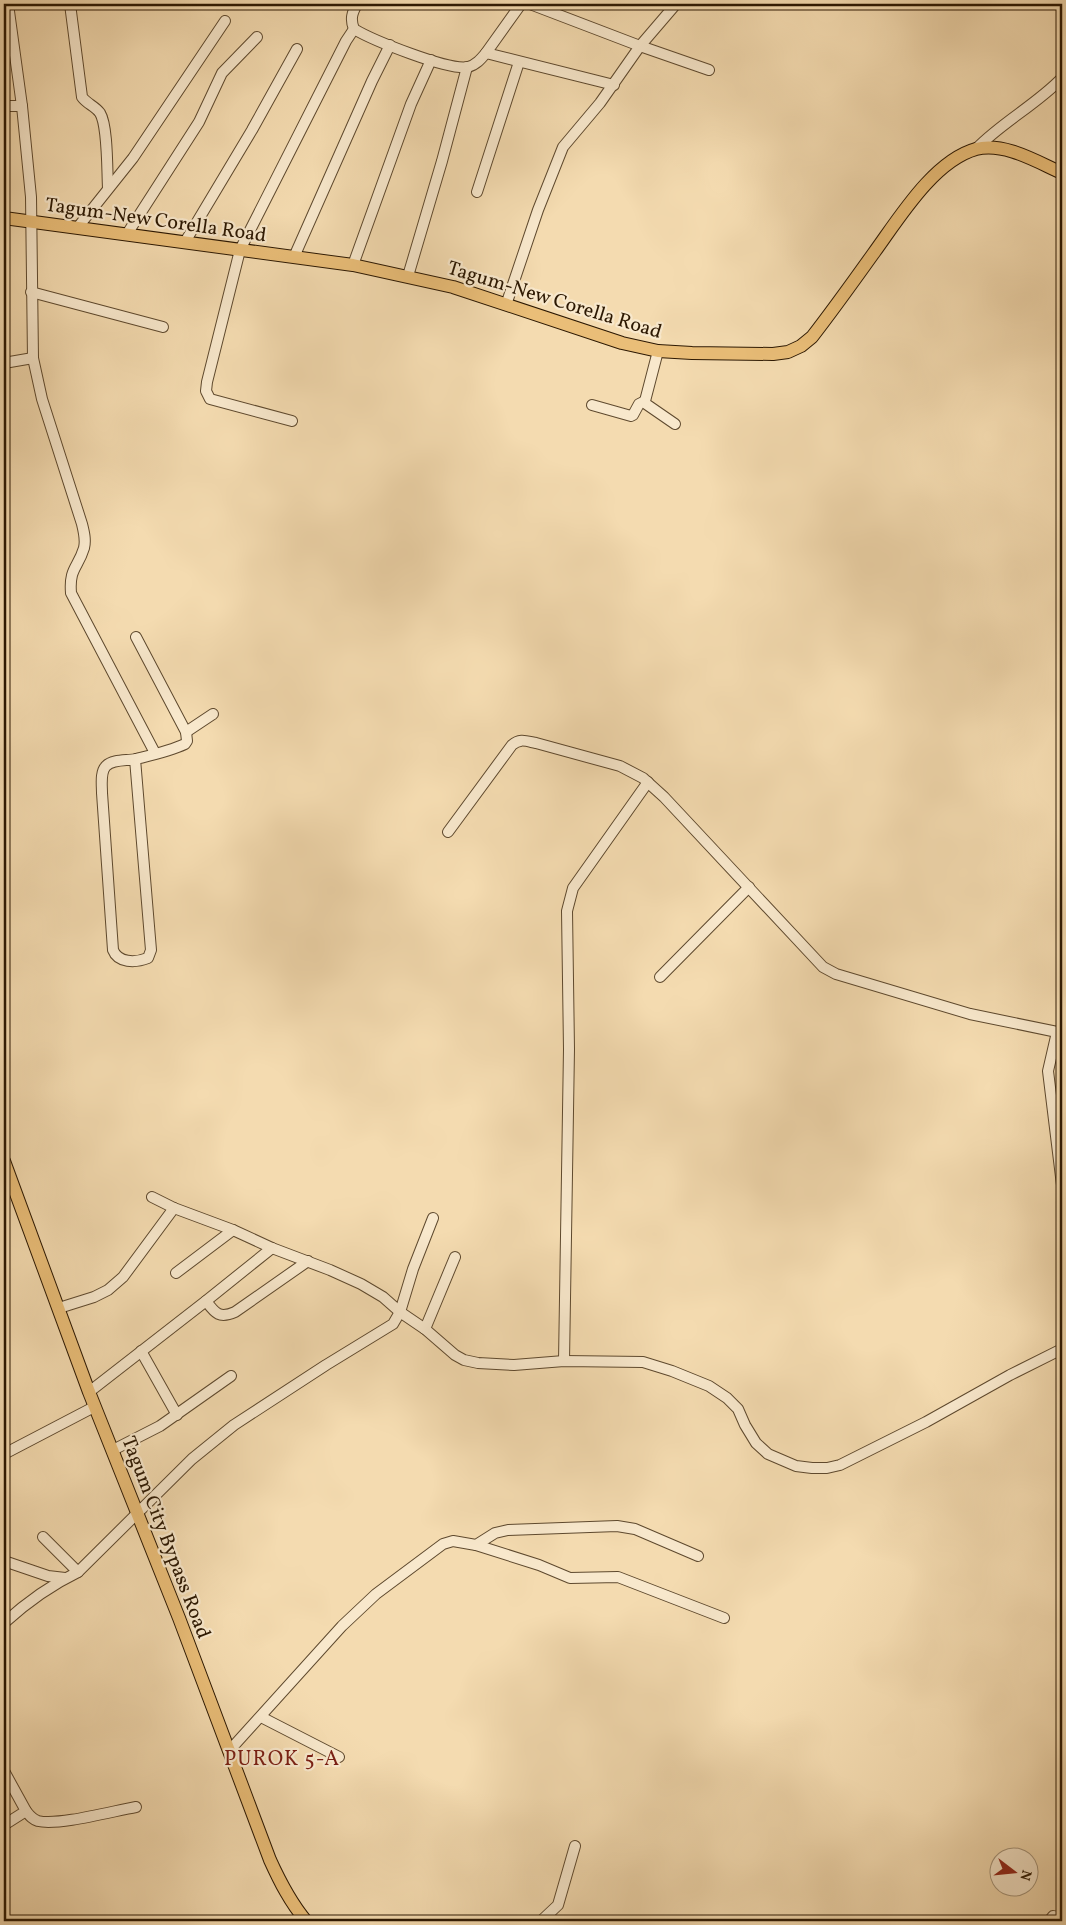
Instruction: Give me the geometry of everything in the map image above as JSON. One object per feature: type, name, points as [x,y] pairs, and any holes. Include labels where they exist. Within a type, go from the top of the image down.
[{"type":"main road","name":"Tagum-New Corella Road","points":[[4,218],[353,265],[453,287],[622,343],[658,351],[765,355],[788,352],[801,346],[812,337],[908,205],[930,180],[945,166],[960,156],[976,149],[993,148],[1008,150],[1062,173]]},
{"type":"main road","name":"Tagum City Bypass Road","points":[[4,1160],[88,1392],[113,1450],[179,1618],[279,1882],[306,1921]]},
{"type":"street","points":[[8,4],[29,168],[32,221],[31,292],[33,358],[42,399],[82,524],[84,546],[70,579],[71,593],[155,753]]},
{"type":"street","points":[[70,4],[82,97],[86,103],[98,110],[104,126],[108,188]]},
{"type":"street","points":[[357,4],[352,14],[354,29],[366,36],[431,60],[458,67],[467,67],[475,64],[486,53],[521,4]]},
{"type":"street","points":[[530,4],[708,70]]},
{"type":"street","points":[[506,305],[538,210],[563,147],[614,85],[640,46],[673,5]]},
{"type":"street","points":[[78,227],[132,158],[225,21]]},
{"type":"street","points":[[292,420],[217,402],[207,396],[207,382],[240,250],[346,41],[354,29]]},
{"type":"street","points":[[127,234],[199,122],[222,73],[257,37]]},
{"type":"street","points":[[294,257],[372,81],[390,45]]},
{"type":"street","points":[[185,242],[252,130],[297,49]]},
{"type":"street","points":[[486,53],[614,85]]},
{"type":"street","points":[[353,265],[411,104],[431,60]]},
{"type":"street","points":[[477,192],[519,62]]},
{"type":"street","points":[[408,276],[467,67]]},
{"type":"street","points":[[976,149],[989,136],[1049,91],[1062,78]]},
{"type":"street","points":[[4,106],[22,106]]},
{"type":"street","points":[[31,292],[163,327]]},
{"type":"street","points":[[592,405],[633,415],[640,404],[645,401],[658,351]]},
{"type":"street","points":[[4,363],[33,358]]},
{"type":"street","points":[[645,401],[646,404],[674,424]]},
{"type":"street","points":[[135,759],[151,950],[148,958],[142,961],[122,960],[115,956],[113,950],[102,772],[104,767],[116,761],[135,759],[185,744],[187,741],[186,732],[136,637]]},
{"type":"street","points":[[186,732],[213,714]]},
{"type":"street","points":[[448,832],[512,745],[520,740],[620,766],[634,772],[648,782],[823,967],[836,974],[970,1014],[1060,1032],[1048,1071],[1062,1185]]},
{"type":"street","points":[[564,1361],[569,1058],[567,910],[573,888],[648,782]]},
{"type":"street","points":[[660,977],[749,887]]},
{"type":"street","points":[[152,1197],[174,1208],[234,1230],[272,1248],[361,1284],[383,1297],[400,1312],[426,1329],[455,1355],[471,1361],[514,1365],[564,1361],[643,1362],[709,1386],[727,1398],[738,1409],[756,1443],[768,1454],[796,1466],[827,1468],[840,1465],[926,1422],[1010,1375],[1062,1349]]},
{"type":"street","points":[[59,1308],[94,1297],[108,1290],[123,1277],[174,1208]]},
{"type":"street","points":[[4,1623],[22,1606],[65,1578],[78,1572],[192,1458],[234,1425],[326,1365],[389,1328],[397,1320],[413,1270],[433,1218]]},
{"type":"street","points":[[176,1273],[234,1230]]},
{"type":"street","points":[[88,1392],[272,1248]]},
{"type":"street","points":[[426,1329],[455,1257]]},
{"type":"street","points":[[206,1301],[214,1311],[220,1315],[227,1316],[308,1261]]},
{"type":"street","points":[[141,1351],[177,1415]]},
{"type":"street","points":[[113,1450],[143,1436],[177,1415],[231,1376]]},
{"type":"street","points":[[4,1454],[94,1407]]},
{"type":"street","points":[[476,1545],[495,1533],[508,1530],[617,1526],[635,1529],[698,1556]]},
{"type":"street","points":[[44,1536],[78,1572]]},
{"type":"street","points":[[229,1751],[342,1626],[376,1594],[443,1544],[453,1541],[476,1545],[539,1565],[570,1578],[618,1577],[724,1618]]},
{"type":"street","points":[[4,1561],[48,1576],[65,1578]]},
{"type":"street","points":[[260,1717],[339,1757]]},
{"type":"street","points":[[4,1771],[26,1811],[32,1818],[44,1822],[68,1820],[136,1807]]},
{"type":"street","points":[[4,1825],[26,1811]]},
{"type":"street","points":[[542,1921],[558,1905],[575,1846]]},
{"type":"street","points":[[1049,1921],[1053,1916],[1062,1918]]},
{"type":"district","name":"PUROK 5-A","points":[[282,1758]]}]
